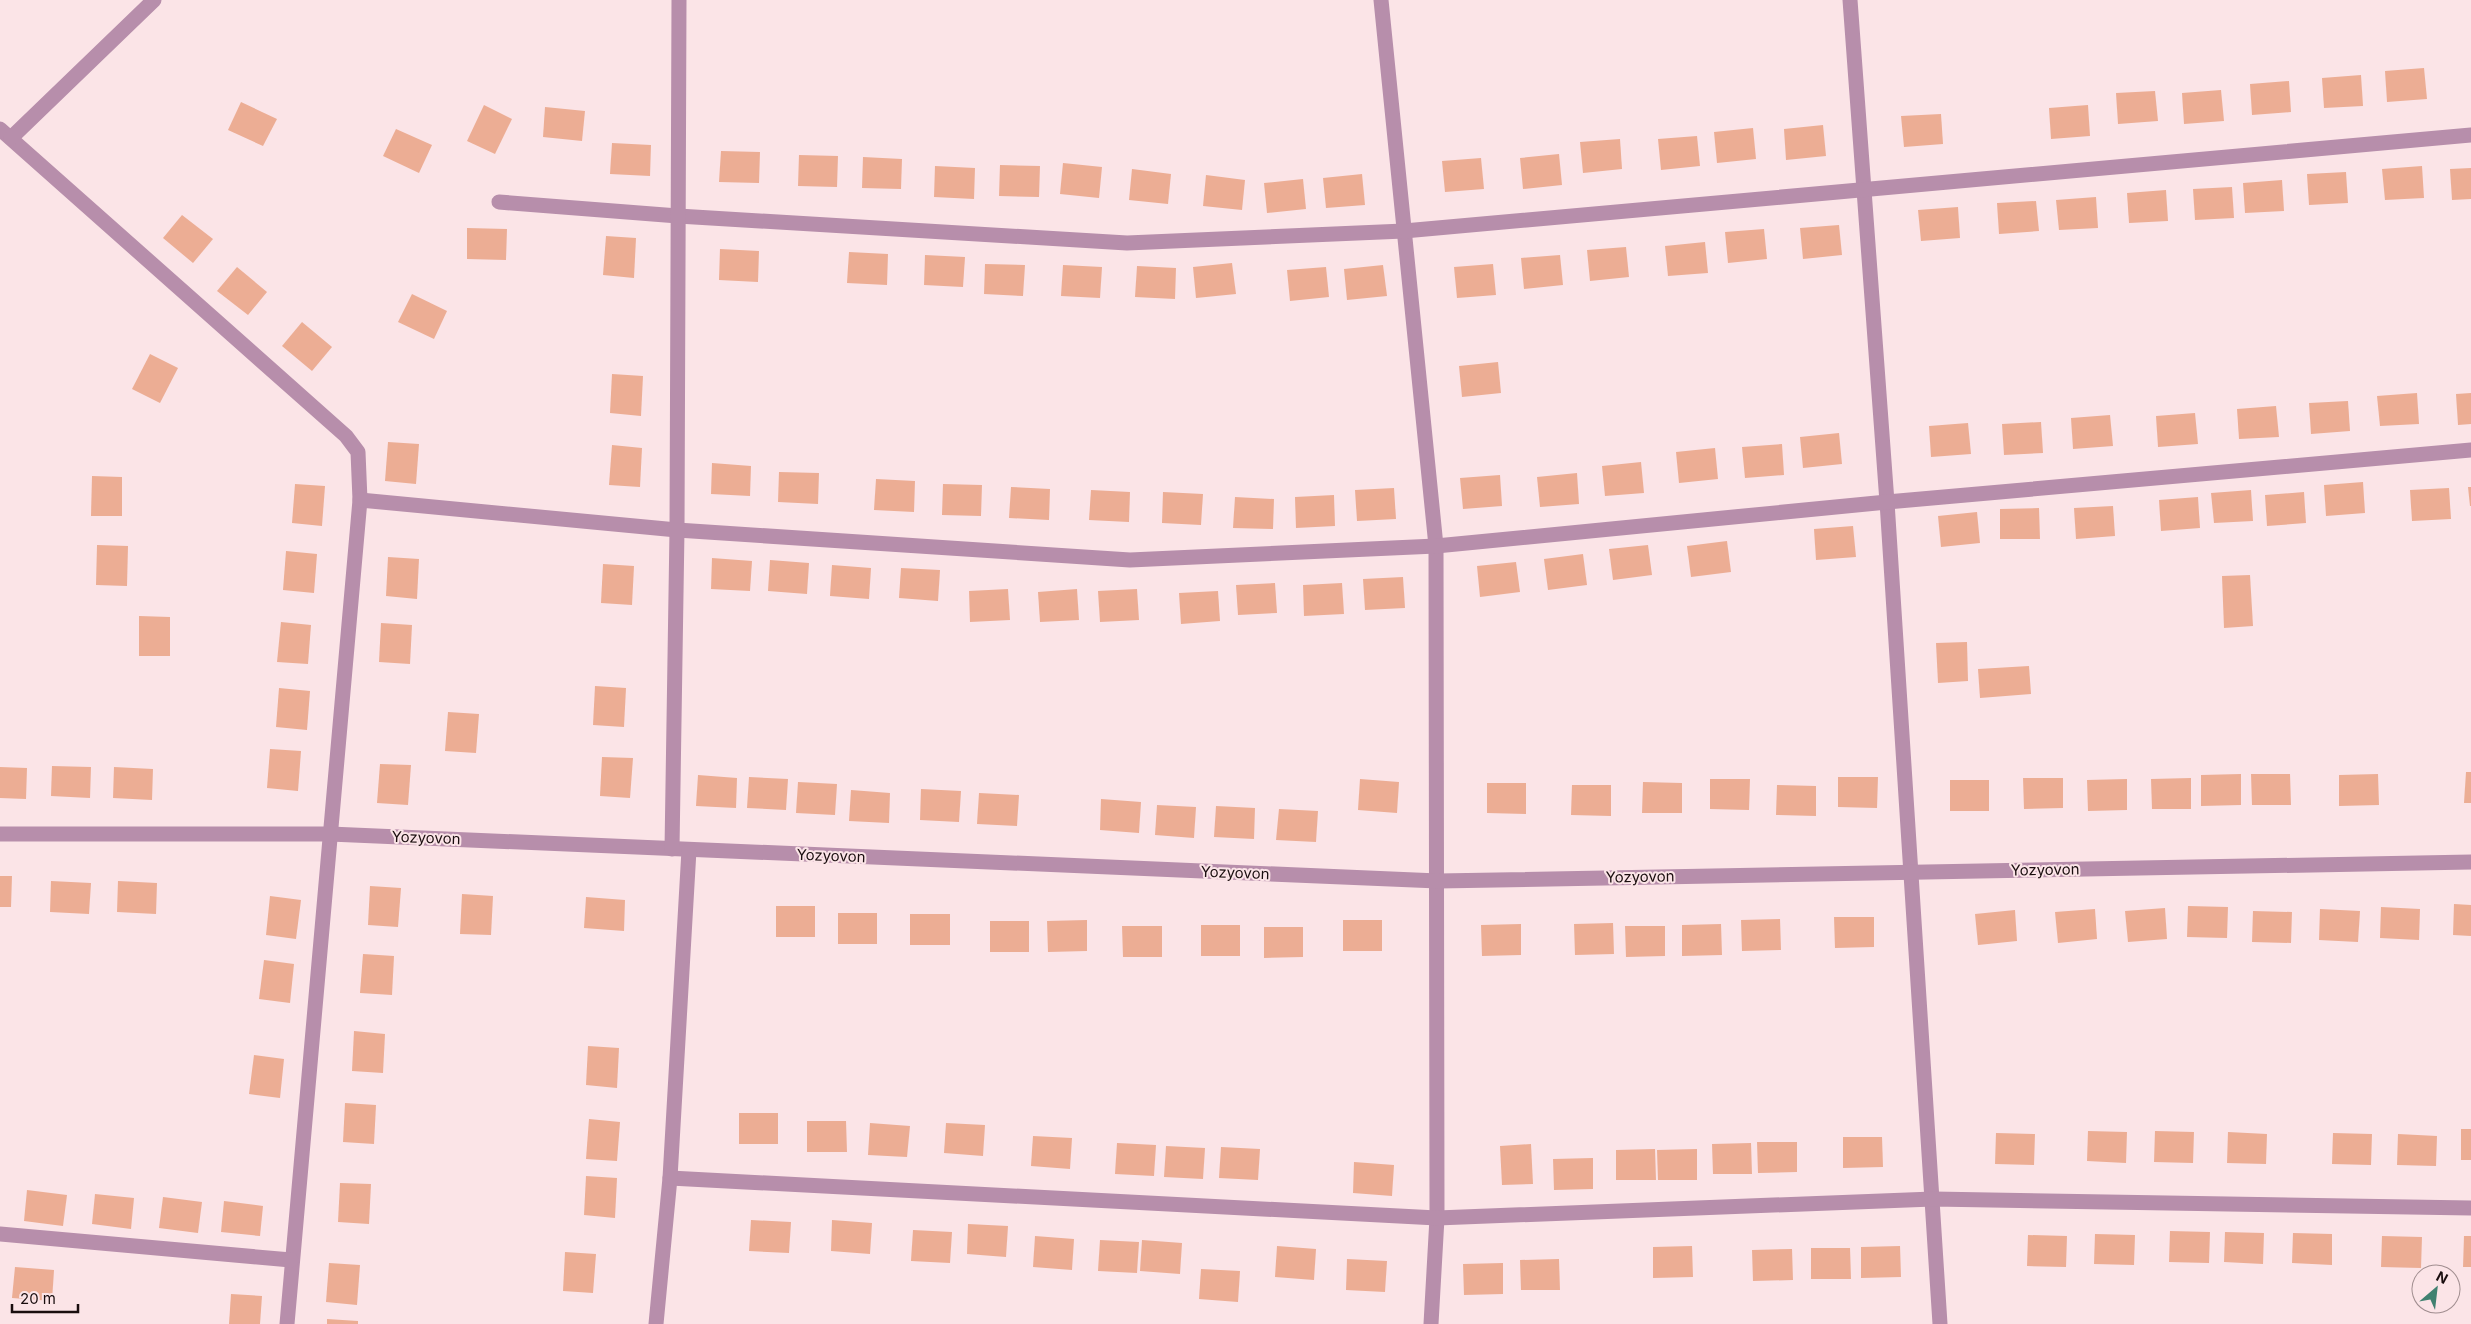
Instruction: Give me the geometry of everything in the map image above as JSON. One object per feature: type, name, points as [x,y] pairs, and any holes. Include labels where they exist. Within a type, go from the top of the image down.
[{"type":"street","points":[[154,0],[6,134],[346,436],[358,452],[360,500],[291,1260],[287,1324]]},
{"type":"street","points":[[672,849],[677,530],[679,0]]},
{"type":"street","points":[[1381,0],[1436,546],[1438,881],[1436,1218],[1431,1324]]},
{"type":"street","points":[[1850,0],[1887,502],[1940,1324]]},
{"type":"street","points":[[499,202],[678,216],[1127,243],[1404,231],[2471,136]]},
{"type":"street","points":[[360,500],[677,530],[1130,560],[1436,546],[1887,502],[2471,450]]},
{"type":"street","name":"Yozyovon","points":[[0,834],[330,834],[1438,881],[2471,862]]},
{"type":"street","points":[[656,1324],[670,1178],[689,850]]},
{"type":"street","points":[[670,1178],[1436,1218],[1933,1199],[2471,1208]]},
{"type":"street","points":[[0,1234],[291,1260]]},
{"type":"building","points":[[2424,68],[2427,99],[2387,102],[2385,71]]},
{"type":"building","points":[[2361,75],[2363,106],[2324,108],[2322,78]]},
{"type":"building","points":[[2289,81],[2291,112],[2252,115],[2250,84]]},
{"type":"building","points":[[2221,90],[2224,121],[2184,124],[2182,93]]},
{"type":"building","points":[[2155,91],[2158,121],[2118,124],[2116,93]]},
{"type":"building","points":[[241,102],[277,119],[263,146],[228,130]]},
{"type":"building","points":[[484,105],[512,119],[495,154],[467,141]]},
{"type":"building","points":[[2088,105],[2090,136],[2051,139],[2049,108]]},
{"type":"building","points":[[545,107],[585,111],[582,141],[543,137]]},
{"type":"building","points":[[1941,114],[1943,144],[1904,147],[1901,116]]},
{"type":"building","points":[[1823,125],[1826,156],[1786,160],[1784,129]]},
{"type":"building","points":[[1753,128],[1756,159],[1717,163],[1714,132]]},
{"type":"building","points":[[396,129],[432,145],[419,173],[383,156]]},
{"type":"building","points":[[1697,136],[1700,166],[1661,170],[1658,139]]},
{"type":"building","points":[[1620,139],[1622,169],[1583,173],[1580,142]]},
{"type":"building","points":[[612,143],[651,145],[650,176],[610,174]]},
{"type":"building","points":[[721,151],[760,152],[759,183],[719,182]]},
{"type":"building","points":[[1559,154],[1562,185],[1523,189],[1520,158]]},
{"type":"building","points":[[799,155],[838,156],[837,187],[798,186]]},
{"type":"building","points":[[863,157],[902,159],[901,189],[862,188]]},
{"type":"building","points":[[1481,158],[1484,189],[1445,192],[1442,161]]},
{"type":"building","points":[[1063,163],[1102,167],[1099,198],[1060,194]]},
{"type":"building","points":[[1000,165],[1040,166],[1039,197],[999,196]]},
{"type":"building","points":[[935,166],[975,168],[974,199],[934,197]]},
{"type":"building","points":[[2422,166],[2424,198],[2385,200],[2382,169]]},
{"type":"building","points":[[2471,168],[2471,199],[2452,200],[2450,169]]},
{"type":"building","points":[[1132,169],[1171,174],[1168,204],[1129,200]]},
{"type":"building","points":[[2346,172],[2348,203],[2309,205],[2307,174]]},
{"type":"building","points":[[1362,174],[1365,205],[1326,208],[1323,178]]},
{"type":"building","points":[[1206,175],[1245,180],[1242,210],[1203,206]]},
{"type":"building","points":[[1303,179],[1306,209],[1267,213],[1264,183]]},
{"type":"building","points":[[2282,180],[2284,211],[2245,213],[2243,183]]},
{"type":"building","points":[[2232,187],[2234,218],[2195,220],[2193,189]]},
{"type":"building","points":[[2166,190],[2168,221],[2129,223],[2127,193]]},
{"type":"building","points":[[2096,197],[2098,228],[2059,230],[2056,200]]},
{"type":"building","points":[[2036,201],[2039,231],[1999,234],[1997,203]]},
{"type":"building","points":[[1958,207],[1960,238],[1921,241],[1918,210]]},
{"type":"building","points":[[182,215],[213,239],[193,263],[163,238]]},
{"type":"building","points":[[1839,225],[1842,255],[1803,259],[1800,228]]},
{"type":"building","points":[[467,228],[507,229],[506,260],[467,259]]},
{"type":"building","points":[[1764,229],[1767,259],[1728,263],[1725,232]]},
{"type":"building","points":[[606,236],[636,238],[634,278],[603,275]]},
{"type":"building","points":[[1705,242],[1708,273],[1668,276],[1665,246]]},
{"type":"building","points":[[1626,247],[1629,277],[1590,281],[1587,250]]},
{"type":"building","points":[[720,249],[759,251],[758,282],[719,280]]},
{"type":"building","points":[[849,252],[888,254],[887,285],[847,283]]},
{"type":"building","points":[[925,255],[965,257],[963,287],[924,285]]},
{"type":"building","points":[[1560,255],[1563,285],[1524,289],[1521,258]]},
{"type":"building","points":[[1232,263],[1236,294],[1196,298],[1193,267]]},
{"type":"building","points":[[985,264],[1025,265],[1023,296],[984,294]]},
{"type":"building","points":[[1493,264],[1496,295],[1457,298],[1454,267]]},
{"type":"building","points":[[1063,265],[1102,267],[1100,298],[1061,296]]},
{"type":"building","points":[[1383,265],[1387,296],[1347,300],[1344,269]]},
{"type":"building","points":[[1137,266],[1176,268],[1175,299],[1135,297]]},
{"type":"building","points":[[237,267],[267,292],[248,315],[217,291]]},
{"type":"building","points":[[1326,267],[1329,297],[1290,301],[1287,270]]},
{"type":"building","points":[[412,294],[447,311],[434,339],[398,322]]},
{"type":"building","points":[[302,322],[332,347],[312,371],[282,346]]},
{"type":"building","points":[[150,354],[178,368],[160,403],[132,389]]},
{"type":"building","points":[[1498,362],[1501,393],[1462,397],[1459,366]]},
{"type":"building","points":[[612,374],[643,376],[641,416],[610,413]]},
{"type":"building","points":[[2417,393],[2419,424],[2380,426],[2377,396]]},
{"type":"building","points":[[2471,393],[2471,424],[2458,425],[2456,394]]},
{"type":"building","points":[[2348,401],[2350,431],[2311,434],[2309,403]]},
{"type":"building","points":[[2276,406],[2279,437],[2239,439],[2237,409]]},
{"type":"building","points":[[2195,413],[2198,444],[2158,447],[2156,416]]},
{"type":"building","points":[[2110,415],[2113,446],[2073,449],[2071,418]]},
{"type":"building","points":[[2041,422],[2043,453],[2004,455],[2002,424]]},
{"type":"building","points":[[1968,423],[1971,454],[1931,457],[1929,426]]},
{"type":"building","points":[[1839,433],[1842,464],[1803,468],[1800,437]]},
{"type":"building","points":[[388,442],[419,444],[416,484],[385,481]]},
{"type":"building","points":[[1782,444],[1784,475],[1745,478],[1742,447]]},
{"type":"building","points":[[612,445],[642,448],[640,487],[609,485]]},
{"type":"building","points":[[1715,448],[1718,479],[1679,483],[1676,452]]},
{"type":"building","points":[[1641,462],[1644,493],[1605,496],[1602,466]]},
{"type":"building","points":[[712,463],[751,466],[750,496],[711,494]]},
{"type":"building","points":[[779,472],[819,473],[818,504],[778,502]]},
{"type":"building","points":[[1577,473],[1579,504],[1540,507],[1537,477]]},
{"type":"building","points":[[1500,475],[1502,506],[1463,509],[1460,478]]},
{"type":"building","points":[[92,476],[122,477],[122,516],[91,516]]},
{"type":"building","points":[[876,479],[915,481],[914,512],[874,510]]},
{"type":"building","points":[[2363,482],[2365,513],[2326,516],[2324,485]]},
{"type":"building","points":[[295,484],[325,486],[322,526],[292,523]]},
{"type":"building","points":[[943,484],[982,485],[981,516],[942,515]]},
{"type":"building","points":[[1011,487],[1050,489],[1049,520],[1009,518]]},
{"type":"building","points":[[2468,487],[2471,487],[2471,506],[2470,506]]},
{"type":"building","points":[[1394,488],[1396,519],[1357,521],[1355,490]]},
{"type":"building","points":[[2449,488],[2451,519],[2412,521],[2410,490]]},
{"type":"building","points":[[1091,490],[1130,492],[1129,522],[1089,520]]},
{"type":"building","points":[[2251,490],[2253,521],[2214,523],[2211,493]]},
{"type":"building","points":[[1163,492],[1203,494],[1201,525],[1162,523]]},
{"type":"building","points":[[2304,492],[2306,523],[2267,526],[2265,495]]},
{"type":"building","points":[[1334,495],[1335,526],[1296,528],[1295,497]]},
{"type":"building","points":[[1235,497],[1274,499],[1273,529],[1233,528]]},
{"type":"building","points":[[2198,497],[2200,528],[2161,531],[2159,500]]},
{"type":"building","points":[[2113,506],[2115,536],[2076,539],[2074,508]]},
{"type":"building","points":[[2039,508],[2040,539],[2000,539],[2000,509]]},
{"type":"building","points":[[1977,512],[1980,543],[1941,547],[1938,516]]},
{"type":"building","points":[[1853,526],[1856,557],[1816,560],[1814,529]]},
{"type":"building","points":[[1727,541],[1731,572],[1691,577],[1687,546]]},
{"type":"building","points":[[97,545],[128,546],[127,586],[96,585]]},
{"type":"building","points":[[1648,545],[1652,575],[1613,580],[1609,549]]},
{"type":"building","points":[[286,551],[317,554],[314,593],[283,590]]},
{"type":"building","points":[[1583,554],[1587,585],[1548,590],[1544,559]]},
{"type":"building","points":[[388,557],[419,559],[417,599],[386,596]]},
{"type":"building","points":[[712,558],[752,561],[750,591],[711,589]]},
{"type":"building","points":[[770,560],[809,563],[807,594],[768,591]]},
{"type":"building","points":[[1516,562],[1520,592],[1480,597],[1477,566]]},
{"type":"building","points":[[603,564],[634,566],[632,605],[601,603]]},
{"type":"building","points":[[832,565],[871,568],[869,599],[830,596]]},
{"type":"building","points":[[901,568],[940,570],[938,601],[899,598]]},
{"type":"building","points":[[2250,575],[2253,626],[2224,628],[2222,576]]},
{"type":"building","points":[[1403,577],[1405,608],[1365,610],[1363,579]]},
{"type":"building","points":[[1275,583],[1277,613],[1238,615],[1236,585]]},
{"type":"building","points":[[1342,583],[1344,614],[1304,616],[1303,585]]},
{"type":"building","points":[[1008,589],[1010,620],[970,622],[969,591]]},
{"type":"building","points":[[1077,589],[1079,620],[1040,622],[1038,592]]},
{"type":"building","points":[[1137,589],[1139,620],[1100,622],[1098,591]]},
{"type":"building","points":[[1218,591],[1220,621],[1181,624],[1179,593]]},
{"type":"building","points":[[139,616],[170,617],[170,656],[139,656]]},
{"type":"building","points":[[281,622],[311,625],[308,664],[277,662]]},
{"type":"building","points":[[381,623],[412,625],[410,664],[379,662]]},
{"type":"building","points":[[1967,642],[1968,681],[1938,683],[1936,643]]},
{"type":"building","points":[[2029,666],[2031,694],[1980,698],[1978,669]]},
{"type":"building","points":[[595,686],[626,688],[624,727],[593,725]]},
{"type":"building","points":[[279,688],[310,691],[307,730],[276,727]]},
{"type":"building","points":[[448,712],[479,714],[476,753],[445,751]]},
{"type":"building","points":[[270,749],[301,751],[298,791],[267,788]]},
{"type":"building","points":[[602,757],[633,758],[630,798],[600,796]]},
{"type":"building","points":[[380,764],[411,765],[408,805],[377,803]]},
{"type":"building","points":[[52,766],[91,767],[90,798],[51,796]]},
{"type":"building","points":[[0,767],[27,768],[26,799],[0,798]]},
{"type":"building","points":[[114,767],[153,769],[152,800],[113,798]]},
{"type":"building","points":[[2466,772],[2471,772],[2471,803],[2464,803]]},
{"type":"building","points":[[2241,774],[2241,805],[2201,806],[2201,775]]},
{"type":"building","points":[[2251,774],[2290,774],[2291,805],[2252,805]]},
{"type":"building","points":[[2378,774],[2379,805],[2339,806],[2339,775]]},
{"type":"building","points":[[698,775],[737,778],[736,808],[696,806]]},
{"type":"building","points":[[749,777],[788,779],[786,810],[747,808]]},
{"type":"building","points":[[1838,777],[1878,777],[1877,808],[1838,807]]},
{"type":"building","points":[[2023,778],[2063,778],[2063,808],[2024,809]]},
{"type":"building","points":[[2191,778],[2191,809],[2152,809],[2151,779]]},
{"type":"building","points":[[1360,779],[1399,782],[1397,813],[1358,810]]},
{"type":"building","points":[[1710,779],[1750,779],[1749,810],[1710,809]]},
{"type":"building","points":[[2127,779],[2127,810],[2088,811],[2087,780]]},
{"type":"building","points":[[1950,780],[1989,780],[1989,811],[1950,811]]},
{"type":"building","points":[[798,782],[837,784],[835,815],[796,813]]},
{"type":"building","points":[[1643,782],[1682,783],[1682,813],[1642,813]]},
{"type":"building","points":[[1487,783],[1526,783],[1526,814],[1487,813]]},
{"type":"building","points":[[1572,785],[1611,785],[1611,816],[1571,815]]},
{"type":"building","points":[[1777,785],[1816,786],[1816,816],[1776,815]]},
{"type":"building","points":[[921,789],[961,791],[959,822],[920,820]]},
{"type":"building","points":[[851,790],[890,793],[889,823],[849,821]]},
{"type":"building","points":[[979,793],[1019,795],[1017,826],[977,824]]},
{"type":"building","points":[[1101,799],[1141,802],[1139,833],[1100,830]]},
{"type":"building","points":[[1157,805],[1196,807],[1194,838],[1155,835]]},
{"type":"building","points":[[1216,806],[1255,808],[1254,839],[1214,837]]},
{"type":"building","points":[[1279,809],[1318,811],[1316,842],[1276,840]]},
{"type":"building","points":[[0,876],[12,876],[11,907],[0,907]]},
{"type":"building","points":[[51,881],[91,883],[89,914],[50,912]]},
{"type":"building","points":[[118,881],[157,883],[156,914],[117,912]]},
{"type":"building","points":[[370,886],[401,888],[398,927],[368,925]]},
{"type":"building","points":[[462,894],[493,896],[491,935],[460,934]]},
{"type":"building","points":[[270,896],[301,900],[296,939],[266,935]]},
{"type":"building","points":[[586,897],[625,900],[624,931],[584,928]]},
{"type":"building","points":[[2454,904],[2471,905],[2471,936],[2453,935]]},
{"type":"building","points":[[776,906],[815,906],[815,937],[776,937]]},
{"type":"building","points":[[2188,906],[2228,907],[2227,938],[2187,937]]},
{"type":"building","points":[[2381,907],[2420,909],[2419,940],[2380,938]]},
{"type":"building","points":[[2165,908],[2167,939],[2128,942],[2125,911]]},
{"type":"building","points":[[2095,909],[2097,939],[2058,943],[2055,912]]},
{"type":"building","points":[[2320,909],[2360,911],[2358,942],[2319,940]]},
{"type":"building","points":[[2015,910],[2017,941],[1978,945],[1975,914]]},
{"type":"building","points":[[2253,911],[2292,912],[2291,943],[2252,942]]},
{"type":"building","points":[[838,913],[877,913],[877,944],[838,944]]},
{"type":"building","points":[[910,914],[950,914],[950,945],[910,945]]},
{"type":"building","points":[[1834,917],[1874,917],[1874,947],[1835,948]]},
{"type":"building","points":[[1780,919],[1781,950],[1742,951],[1741,920]]},
{"type":"building","points":[[1087,920],[1087,951],[1048,952],[1047,921]]},
{"type":"building","points":[[1343,920],[1382,920],[1382,951],[1343,951]]},
{"type":"building","points":[[990,921],[1029,921],[1029,952],[990,952]]},
{"type":"building","points":[[1613,923],[1614,954],[1575,955],[1574,924]]},
{"type":"building","points":[[1521,924],[1521,955],[1482,956],[1481,925]]},
{"type":"building","points":[[1721,924],[1722,955],[1682,956],[1682,925]]},
{"type":"building","points":[[1201,925],[1240,925],[1240,956],[1201,956]]},
{"type":"building","points":[[1122,926],[1162,926],[1162,957],[1123,957]]},
{"type":"building","points":[[1625,926],[1665,926],[1665,956],[1626,957]]},
{"type":"building","points":[[1264,927],[1303,927],[1303,957],[1264,958]]},
{"type":"building","points":[[363,954],[394,956],[392,995],[360,993]]},
{"type":"building","points":[[264,960],[294,964],[290,1003],[259,999]]},
{"type":"building","points":[[354,1031],[385,1034],[383,1073],[352,1071]]},
{"type":"building","points":[[588,1046],[619,1048],[617,1088],[586,1085]]},
{"type":"building","points":[[254,1055],[284,1059],[280,1098],[249,1094]]},
{"type":"building","points":[[345,1103],[376,1105],[374,1144],[343,1142]]},
{"type":"building","points":[[739,1113],[778,1113],[778,1144],[739,1144]]},
{"type":"building","points":[[589,1119],[620,1122],[617,1161],[586,1159]]},
{"type":"building","points":[[807,1121],[846,1121],[847,1152],[807,1152]]},
{"type":"building","points":[[870,1123],[910,1126],[907,1157],[868,1155]]},
{"type":"building","points":[[946,1123],[985,1125],[983,1156],[944,1153]]},
{"type":"building","points":[[2461,1129],[2471,1129],[2471,1160],[2461,1160]]},
{"type":"building","points":[[2088,1131],[2127,1132],[2126,1163],[2087,1161]]},
{"type":"building","points":[[2155,1131],[2194,1132],[2193,1163],[2154,1162]]},
{"type":"building","points":[[2228,1132],[2267,1134],[2266,1164],[2227,1163]]},
{"type":"building","points":[[1996,1133],[2035,1134],[2034,1165],[1995,1164]]},
{"type":"building","points":[[2333,1133],[2372,1134],[2371,1165],[2332,1164]]},
{"type":"building","points":[[2398,1134],[2437,1136],[2436,1166],[2397,1165]]},
{"type":"building","points":[[1033,1136],[1072,1138],[1070,1169],[1031,1166]]},
{"type":"building","points":[[1843,1137],[1882,1137],[1883,1167],[1843,1168]]},
{"type":"building","points":[[1757,1142],[1797,1142],[1797,1172],[1758,1173]]},
{"type":"building","points":[[1117,1143],[1156,1145],[1154,1176],[1115,1174]]},
{"type":"building","points":[[1751,1143],[1752,1174],[1713,1174],[1712,1144]]},
{"type":"building","points":[[1531,1144],[1533,1184],[1502,1185],[1500,1146]]},
{"type":"building","points":[[1166,1146],[1205,1148],[1203,1179],[1164,1177]]},
{"type":"building","points":[[1221,1147],[1260,1149],[1258,1180],[1219,1178]]},
{"type":"building","points":[[1655,1149],[1656,1180],[1616,1180],[1616,1150]]},
{"type":"building","points":[[1697,1149],[1697,1180],[1658,1180],[1657,1150]]},
{"type":"building","points":[[1593,1158],[1593,1189],[1554,1190],[1553,1159]]},
{"type":"building","points":[[1354,1162],[1394,1165],[1392,1196],[1353,1193]]},
{"type":"building","points":[[586,1176],[617,1178],[615,1218],[584,1215]]},
{"type":"building","points":[[340,1183],[371,1184],[369,1224],[338,1222]]},
{"type":"building","points":[[27,1190],[67,1195],[63,1226],[24,1221]]},
{"type":"building","points":[[95,1194],[134,1198],[131,1229],[92,1224]]},
{"type":"building","points":[[163,1197],[202,1202],[198,1233],[159,1228]]},
{"type":"building","points":[[224,1201],[263,1206],[260,1236],[221,1232]]},
{"type":"building","points":[[751,1220],[791,1222],[789,1253],[749,1251]]},
{"type":"building","points":[[832,1220],[872,1223],[870,1254],[831,1251]]},
{"type":"building","points":[[968,1224],[1008,1226],[1006,1257],[967,1254]]},
{"type":"building","points":[[913,1230],[952,1232],[950,1263],[911,1261]]},
{"type":"building","points":[[2170,1231],[2210,1232],[2209,1263],[2169,1262]]},
{"type":"building","points":[[2225,1232],[2264,1233],[2263,1264],[2224,1262]]},
{"type":"building","points":[[2293,1233],[2332,1234],[2332,1265],[2292,1263]]},
{"type":"building","points":[[2095,1234],[2135,1235],[2134,1265],[2094,1264]]},
{"type":"building","points":[[2028,1235],[2067,1236],[2066,1267],[2027,1266]]},
{"type":"building","points":[[1035,1236],[1074,1239],[1072,1270],[1033,1267]]},
{"type":"building","points":[[2382,1236],[2422,1237],[2421,1264],[2411,1264],[2411,1268],[2381,1267]]},
{"type":"building","points":[[2464,1236],[2471,1236],[2471,1267],[2463,1267]]},
{"type":"building","points":[[1100,1240],[1139,1242],[1137,1273],[1098,1271]]},
{"type":"building","points":[[1142,1240],[1182,1243],[1180,1274],[1140,1271]]},
{"type":"building","points":[[1277,1246],[1316,1249],[1314,1280],[1275,1277]]},
{"type":"building","points":[[1692,1246],[1693,1277],[1653,1278],[1653,1247]]},
{"type":"building","points":[[1900,1246],[1901,1277],[1861,1278],[1861,1247]]},
{"type":"building","points":[[1811,1248],[1850,1248],[1851,1279],[1811,1279]]},
{"type":"building","points":[[1792,1249],[1793,1280],[1753,1281],[1752,1250]]},
{"type":"building","points":[[565,1252],[596,1254],[593,1293],[563,1291]]},
{"type":"building","points":[[1347,1259],[1387,1261],[1385,1292],[1346,1290]]},
{"type":"building","points":[[1559,1259],[1560,1290],[1521,1290],[1520,1260]]},
{"type":"building","points":[[329,1263],[360,1265],[357,1305],[326,1302]]},
{"type":"building","points":[[1503,1263],[1503,1294],[1464,1295],[1463,1264]]},
{"type":"building","points":[[15,1267],[54,1270],[52,1301],[12,1298]]},
{"type":"building","points":[[1201,1269],[1240,1271],[1238,1302],[1199,1299]]},
{"type":"building","points":[[231,1294],[262,1296],[260,1324],[229,1324]]},
{"type":"building","points":[[327,1319],[358,1321],[358,1324],[327,1324]]}]
